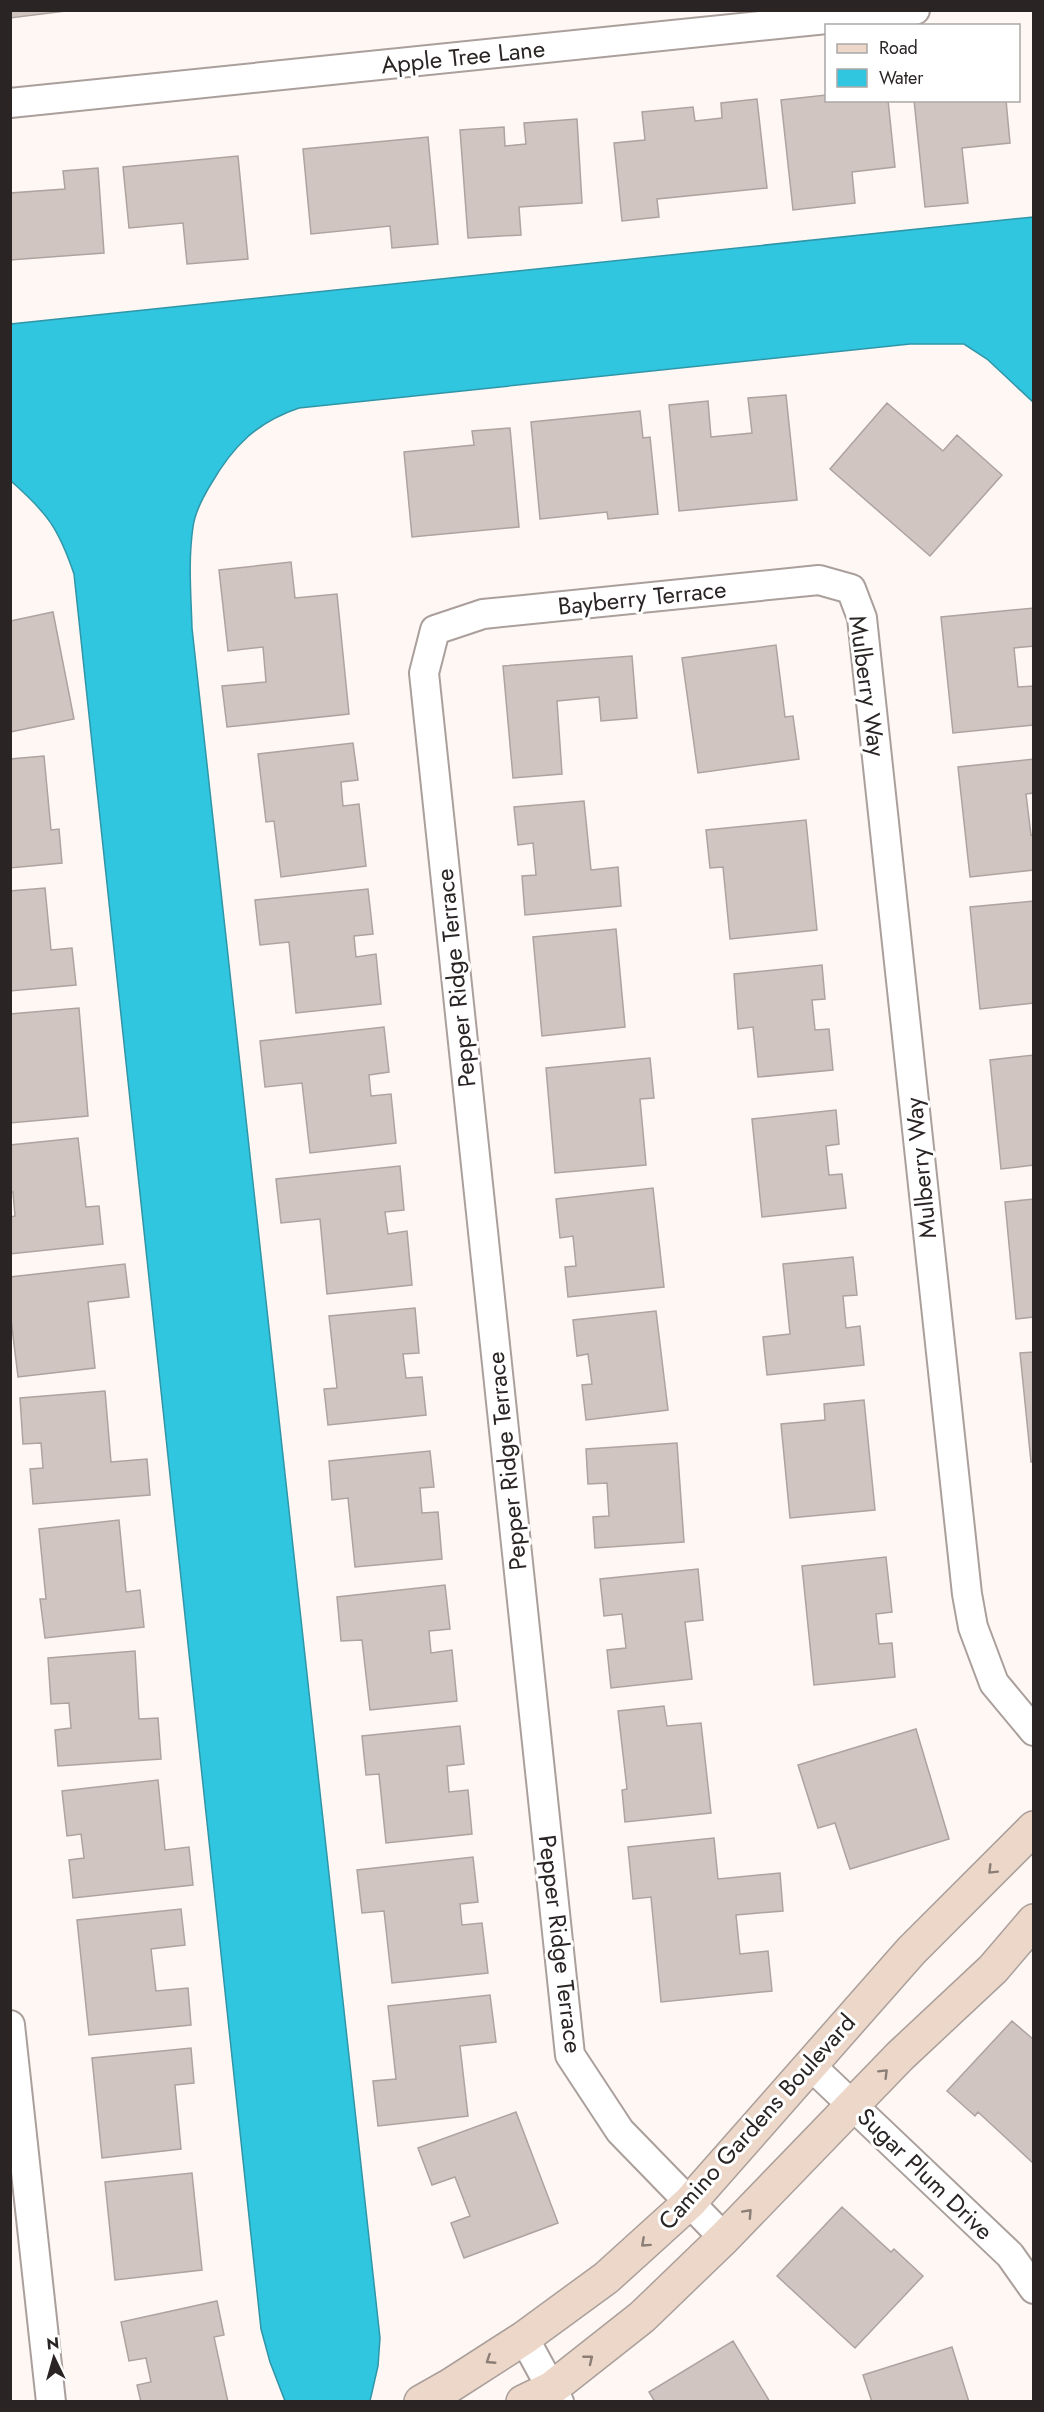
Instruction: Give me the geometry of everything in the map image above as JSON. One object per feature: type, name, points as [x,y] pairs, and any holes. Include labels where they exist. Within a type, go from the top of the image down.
[{"type":"street","name":"Apple Tree Lane","points":[[10,103],[915,10]]},
{"type":"street","name":"Bayberry Terrace","points":[[435,630],[483,614],[819,580],[850,589]]},
{"type":"street","name":"Mulberry Way","points":[[850,589],[862,618],[973,1627],[994,1683],[1034,1731]]},
{"type":"street","name":"Pepper Ridge Terrace","points":[[435,630],[424,673],[570,2055],[620,2131],[724,2238]]},
{"type":"street","name":"Camino Gardens Boulevard","points":[[421,2402],[524,2338],[606,2278],[690,2202],[911,1951],[1034,1828]]},
{"type":"street","points":[[524,2338],[545,2397],[642,2317],[724,2238],[852,2105],[993,1969],[1034,1921]]},
{"type":"street","points":[[10,2025],[51,2402]]},
{"type":"street","name":"Sugar Plum Drive","points":[[810,2065],[1010,2255],[1034,2289]]},
{"type":"water","points":[[1033,217],[1033,402],[987,359],[964,344],[910,344],[299,408],[258,428],[237,447],[219,470],[202,499],[196,516],[193,527],[190,577],[192,628],[380,2338],[378,2366],[370,2401],[285,2401],[270,2362],[261,2329],[74,574],[57,532],[34,502],[11,481],[11,324]]},
{"type":"building","points":[[10,10],[74,10],[10,18]]},
{"type":"building","points":[[825,95],[825,102],[888,102],[895,167],[852,172],[855,203],[793,210],[781,100]]},
{"type":"building","points":[[757,99],[767,188],[657,199],[659,217],[622,221],[614,143],[645,140],[642,112],[693,107],[695,121],[722,118],[721,103]]},
{"type":"building","points":[[914,102],[1006,102],[1010,143],[962,148],[968,203],[925,207]]},
{"type":"building","points":[[577,119],[582,203],[519,207],[521,235],[468,238],[460,130],[504,127],[505,146],[526,144],[524,123]]},
{"type":"building","points":[[428,137],[438,244],[392,248],[390,226],[311,234],[303,149]]},
{"type":"building","points":[[238,156],[248,259],[187,264],[183,223],[129,228],[123,167]]},
{"type":"building","points":[[98,168],[104,253],[10,260],[10,193],[65,189],[63,171]]},
{"type":"building","points":[[786,395],[797,500],[679,511],[669,405],[708,401],[711,437],[752,433],[748,398]]},
{"type":"building","points":[[887,403],[943,451],[957,435],[1002,475],[930,556],[830,469]]},
{"type":"building","points":[[640,411],[643,438],[650,437],[658,514],[608,519],[607,512],[540,519],[531,422]]},
{"type":"building","points":[[510,428],[519,527],[412,537],[404,452],[474,445],[472,431]]},
{"type":"building","points":[[291,562],[295,598],[337,594],[349,714],[227,727],[222,686],[266,682],[263,647],[228,651],[219,570]]},
{"type":"building","points":[[1034,608],[1034,646],[1014,648],[1018,687],[1034,686],[1034,725],[953,733],[941,617]]},
{"type":"building","points":[[53,612],[74,719],[10,732],[10,621]]},
{"type":"building","points":[[776,645],[785,717],[793,716],[799,759],[698,773],[682,658]]},
{"type":"building","points":[[632,656],[637,718],[601,721],[599,697],[557,701],[562,774],[513,778],[503,666]]},
{"type":"building","points":[[353,743],[358,780],[341,782],[343,806],[359,804],[366,866],[281,877],[274,821],[266,822],[258,754]]},
{"type":"building","points":[[44,756],[51,830],[59,829],[62,863],[10,868],[10,759]]},
{"type":"building","points":[[1034,759],[1034,793],[1026,794],[1031,835],[1034,835],[1034,870],[970,877],[958,767]]},
{"type":"building","points":[[584,801],[591,870],[618,867],[621,906],[525,915],[522,876],[536,875],[533,843],[518,845],[514,807]]},
{"type":"building","points":[[806,820],[817,930],[730,939],[723,867],[710,868],[706,830]]},
{"type":"building","points":[[45,888],[51,950],[72,948],[76,985],[10,991],[10,891]]},
{"type":"building","points":[[368,889],[373,934],[354,936],[356,957],[376,954],[381,1004],[296,1013],[289,942],[260,945],[255,900]]},
{"type":"building","points":[[1034,901],[1034,1003],[980,1009],[970,907]]},
{"type":"building","points":[[616,929],[625,1027],[542,1036],[533,937]]},
{"type":"building","points":[[822,965],[825,999],[812,1000],[815,1030],[829,1029],[833,1070],[758,1077],[753,1027],[738,1029],[734,974]]},
{"type":"building","points":[[79,1008],[88,1116],[10,1123],[10,1014]]},
{"type":"building","points":[[384,1027],[389,1072],[369,1075],[371,1096],[391,1094],[396,1143],[310,1153],[302,1083],[265,1087],[260,1041]]},
{"type":"building","points":[[1034,1055],[1034,1165],[1001,1169],[990,1060]]},
{"type":"building","points":[[650,1058],[654,1098],[640,1099],[646,1165],[555,1173],[546,1068]]},
{"type":"building","points":[[836,1110],[839,1144],[826,1146],[829,1175],[842,1174],[846,1208],[762,1217],[752,1119]]},
{"type":"building","points":[[78,1138],[86,1207],[99,1206],[103,1244],[10,1254],[10,1217],[15,1216],[13,1192],[10,1192],[10,1145]]},
{"type":"building","points":[[400,1166],[404,1210],[385,1212],[388,1234],[407,1231],[412,1285],[327,1294],[320,1219],[281,1223],[276,1179]]},
{"type":"building","points":[[653,1188],[664,1287],[568,1297],[565,1267],[576,1266],[573,1236],[560,1238],[556,1199]]},
{"type":"building","points":[[1034,1199],[1034,1317],[1016,1319],[1005,1202]]},
{"type":"building","points":[[853,1257],[857,1295],[843,1296],[846,1328],[860,1326],[864,1365],[767,1375],[763,1337],[790,1334],[783,1264]]},
{"type":"building","points":[[125,1264],[129,1297],[88,1302],[95,1368],[18,1377],[10,1311],[10,1277]]},
{"type":"building","points":[[415,1308],[419,1353],[403,1354],[406,1378],[422,1377],[426,1415],[328,1425],[324,1389],[337,1388],[329,1316]]},
{"type":"building","points":[[656,1311],[668,1410],[586,1420],[582,1385],[592,1384],[588,1354],[577,1356],[573,1320]]},
{"type":"building","points":[[1034,1352],[1034,1462],[1031,1462],[1020,1353]]},
{"type":"building","points":[[105,1391],[111,1462],[147,1459],[150,1495],[33,1504],[30,1469],[43,1468],[41,1443],[23,1444],[20,1398]]},
{"type":"building","points":[[864,1400],[875,1510],[790,1518],[781,1424],[825,1420],[824,1404]]},
{"type":"building","points":[[677,1443],[684,1542],[595,1548],[593,1517],[609,1516],[607,1483],[588,1484],[586,1449]]},
{"type":"building","points":[[430,1451],[434,1487],[420,1488],[422,1513],[438,1512],[442,1559],[355,1567],[348,1498],[332,1500],[329,1461]]},
{"type":"building","points":[[119,1520],[126,1592],[140,1590],[144,1627],[45,1638],[40,1599],[46,1599],[39,1529]]},
{"type":"building","points":[[886,1557],[892,1612],[876,1614],[879,1644],[892,1643],[895,1677],[814,1685],[802,1566]]},
{"type":"building","points":[[698,1569],[703,1620],[685,1622],[692,1679],[611,1688],[607,1650],[626,1648],[622,1614],[604,1616],[600,1579]]},
{"type":"building","points":[[445,1585],[450,1629],[429,1631],[431,1653],[452,1650],[457,1701],[370,1710],[362,1640],[341,1641],[337,1597]]},
{"type":"building","points":[[135,1651],[139,1719],[158,1718],[161,1759],[58,1766],[55,1730],[71,1728],[69,1703],[51,1704],[48,1658]]},
{"type":"building","points":[[664,1706],[667,1726],[701,1723],[711,1813],[625,1822],[622,1790],[627,1789],[618,1711]]},
{"type":"building","points":[[460,1726],[464,1764],[447,1766],[449,1792],[468,1790],[472,1834],[386,1843],[379,1774],[366,1775],[362,1736]]},
{"type":"building","points":[[916,1729],[949,1839],[850,1869],[835,1823],[818,1828],[798,1765]]},
{"type":"building","points":[[158,1780],[165,1850],[189,1847],[193,1885],[73,1898],[69,1860],[84,1858],[81,1834],[67,1836],[62,1791]]},
{"type":"building","points":[[714,1838],[718,1879],[780,1873],[783,1911],[736,1915],[740,1954],[768,1951],[772,1991],[661,2002],[651,1897],[633,1899],[628,1847]]},
{"type":"building","points":[[473,1857],[478,1902],[460,1904],[462,1925],[482,1923],[488,1973],[392,1983],[384,1911],[362,1913],[357,1870]]},
{"type":"building","points":[[181,1909],[185,1945],[151,1949],[156,1991],[188,1988],[191,2025],[89,2035],[77,1920]]},
{"type":"building","points":[[490,1995],[496,2042],[460,2046],[468,2116],[378,2126],[373,2081],[396,2079],[388,2006]]},
{"type":"building","points":[[1012,2021],[1034,2040],[1033,2163],[978,2112],[975,2116],[947,2091]]},
{"type":"building","points":[[191,2048],[194,2083],[175,2085],[181,2149],[102,2158],[92,2058]]},
{"type":"building","points":[[516,2112],[558,2223],[464,2258],[451,2223],[470,2216],[455,2177],[432,2185],[418,2148]]},
{"type":"building","points":[[192,2173],[202,2270],[115,2280],[105,2182]]},
{"type":"building","points":[[842,2207],[891,2252],[894,2249],[923,2276],[855,2348],[777,2276]]},
{"type":"building","points":[[217,2301],[224,2335],[214,2337],[228,2402],[141,2402],[137,2385],[151,2382],[146,2358],[129,2361],[121,2322]]},
{"type":"building","points":[[733,2341],[770,2402],[655,2402],[649,2392]]},
{"type":"building","points":[[952,2347],[969,2402],[872,2402],[863,2375]]}]
